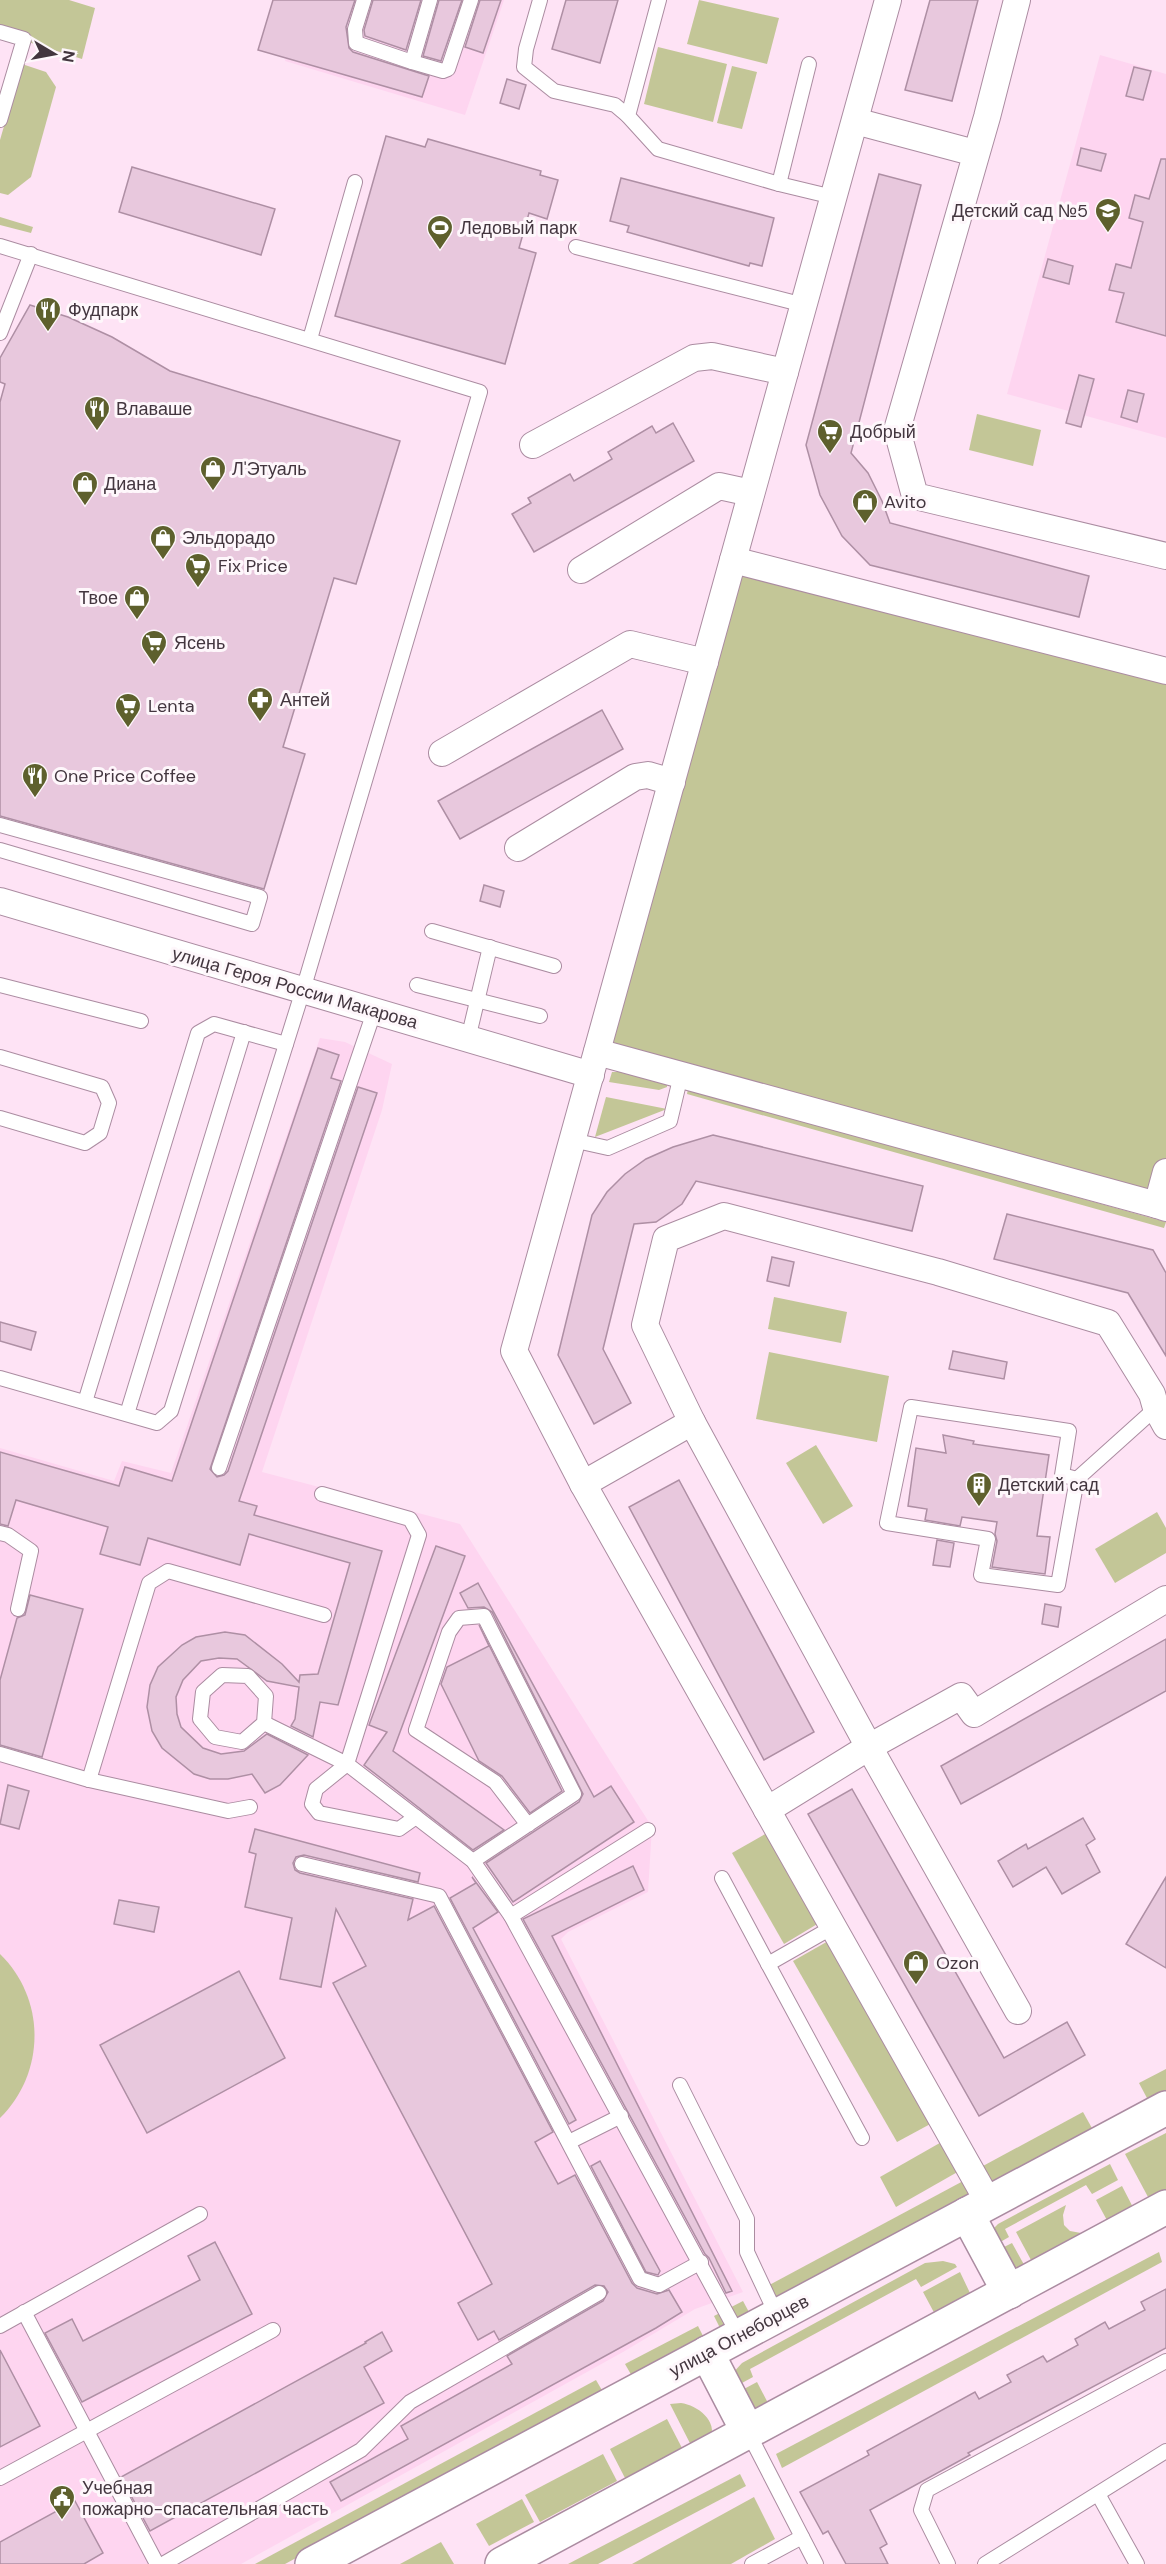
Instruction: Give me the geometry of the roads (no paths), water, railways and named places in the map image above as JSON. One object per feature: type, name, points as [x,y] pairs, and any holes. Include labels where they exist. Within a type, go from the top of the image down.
[{"type":"main road","name":"улица Огнеборцев","points":[[312,2564],[1166,2108]]},
{"type":"main road","points":[[502,2564],[1166,2207]]},
{"type":"main road","points":[[978,2208],[1009,2292]]},
{"type":"main road","points":[[707,2353],[748,2432]]},
{"type":"street","points":[[888,0],[513,1351],[583,1484],[833,1927],[978,2208]]},
{"type":"street","points":[[1017,0],[987,117],[897,430],[915,496],[1166,556]]},
{"type":"street","points":[[855,121],[975,153]]},
{"type":"street","points":[[533,445],[694,358],[712,356],[785,372]]},
{"type":"street","points":[[582,570],[719,486],[751,493]]},
{"type":"street","points":[[733,560],[1166,671]]},
{"type":"street","points":[[442,753],[630,644],[705,662]]},
{"type":"street","points":[[518,848],[635,777],[648,775],[672,782]]},
{"type":"street","name":"улица Героя России Макарова","points":[[0,901],[468,1039],[594,1063],[681,1075],[1162,1206]]},
{"type":"street","points":[[1162,1206],[1166,1172]]},
{"type":"street","points":[[1018,2011],[869,1747],[692,1422],[645,1324],[666,1239],[724,1216],[938,1272],[1108,1323],[1160,1404]]},
{"type":"street","points":[[583,1484],[692,1422]]},
{"type":"street","points":[[767,1810],[869,1747],[961,1696],[974,1714],[1166,1599]]},
{"type":"lane","points":[[364,0],[355,29],[356,43],[443,71],[448,69],[471,0]]},
{"type":"lane","points":[[412,62],[430,0]]},
{"type":"lane","points":[[540,0],[526,49],[524,67],[554,91],[615,105],[658,149],[778,184],[833,197]]},
{"type":"lane","points":[[628,116],[659,0]]},
{"type":"lane","points":[[0,32],[24,39],[0,120]]},
{"type":"lane","points":[[778,184],[809,64]]},
{"type":"lane","points":[[310,339],[355,182]]},
{"type":"lane","points":[[0,246],[480,392],[303,990],[171,1411],[157,1423],[0,1378]]},
{"type":"lane","points":[[576,247],[804,305]]},
{"type":"lane","points":[[0,332],[31,254]]},
{"type":"lane","points":[[0,825],[260,897],[252,924],[0,850]]},
{"type":"lane","points":[[432,931],[554,966]]},
{"type":"lane","points":[[468,1039],[490,947]]},
{"type":"lane","points":[[0,985],[141,1021]]},
{"type":"lane","points":[[417,985],[540,1016]]},
{"type":"lane","points":[[219,1468],[374,1012]]},
{"type":"lane","points":[[85,1402],[198,1033],[214,1024],[286,1044]]},
{"type":"lane","points":[[127,1414],[244,1032]]},
{"type":"lane","points":[[0,1057],[102,1088],[109,1103],[100,1133],[85,1143],[0,1118]]},
{"type":"lane","points":[[572,1140],[608,1148],[670,1122],[681,1075]]},
{"type":"lane","points":[[1077,1479],[1062,1476],[1069,1431],[911,1407],[887,1523],[988,1539],[981,1575],[1058,1585],[1077,1479],[1160,1404]]},
{"type":"lane","points":[[322,1494],[410,1519],[419,1535],[347,1764],[316,1789],[312,1804],[319,1813],[399,1829],[416,1817]]},
{"type":"lane","points":[[0,1533],[8,1535],[31,1551],[18,1609]]},
{"type":"lane","points":[[89,1780],[149,1583],[168,1571],[324,1615]]},
{"type":"lane","points":[[473,1861],[528,1825],[574,1794],[484,1616],[459,1618],[449,1632],[416,1730],[495,1782],[528,1825]]},
{"type":"lane","points":[[222,1675],[248,1676],[266,1696],[264,1723],[242,1742],[215,1737],[201,1719],[203,1692],[222,1675]]},
{"type":"lane","points":[[264,1723],[347,1764],[473,1861],[511,1916],[701,2262],[739,2336]]},
{"type":"lane","points":[[0,1754],[89,1780],[228,1811],[250,1807]]},
{"type":"lane","points":[[511,1916],[648,1830]]},
{"type":"lane","points":[[302,1864],[439,1896],[640,2279],[659,2285],[701,2262]]},
{"type":"lane","points":[[722,1878],[862,2138]]},
{"type":"lane","points":[[768,1964],[833,1927]]},
{"type":"lane","points":[[680,2085],[747,2219],[747,2252],[777,2316]]},
{"type":"lane","points":[[568,2142],[621,2116]]},
{"type":"lane","points":[[0,2326],[200,2214]]},
{"type":"lane","points":[[163,2564],[361,2450],[410,2402],[599,2293]]},
{"type":"lane","points":[[24,2312],[157,2564]]},
{"type":"lane","points":[[0,2478],[273,2330]]},
{"type":"lane","points":[[948,2564],[921,2510],[927,2490],[1166,2361]]},
{"type":"lane","points":[[748,2432],[816,2564]]},
{"type":"lane","points":[[985,2564],[1166,2451]]},
{"type":"lane","points":[[1098,2494],[1137,2564]]},
{"type":"lane","points":[[752,2564],[802,2537]]},
{"type":"place","name":"Детский сад №5","points":[[1108,234]]},
{"type":"place","name":"Ледовый парк","points":[[440,251]]},
{"type":"place","name":"Фудпарк","points":[[48,333]]},
{"type":"place","name":"Влаваше","points":[[97,432]]},
{"type":"place","name":"Добрый","points":[[830,455]]},
{"type":"place","name":"Л'Этуаль","points":[[213,492]]},
{"type":"place","name":"Диана","points":[[85,507]]},
{"type":"place","name":"Avito","points":[[865,525]]},
{"type":"place","name":"Эльдорадо","points":[[163,561]]},
{"type":"place","name":"Fix Price","points":[[198,589]]},
{"type":"place","name":"Твое","points":[[137,621]]},
{"type":"place","name":"Ясень","points":[[154,666]]},
{"type":"place","name":"Антей","points":[[260,723]]},
{"type":"place","name":"Lenta","points":[[128,729]]},
{"type":"place","name":"One Price Coffee","points":[[35,799]]},
{"type":"place","name":"Детский сад","points":[[979,1508]]},
{"type":"place","name":"Ozon","points":[[916,1986]]},
{"type":"place","name":"Учебная пожарно-спасательная часть","points":[[62,2521]]}]
